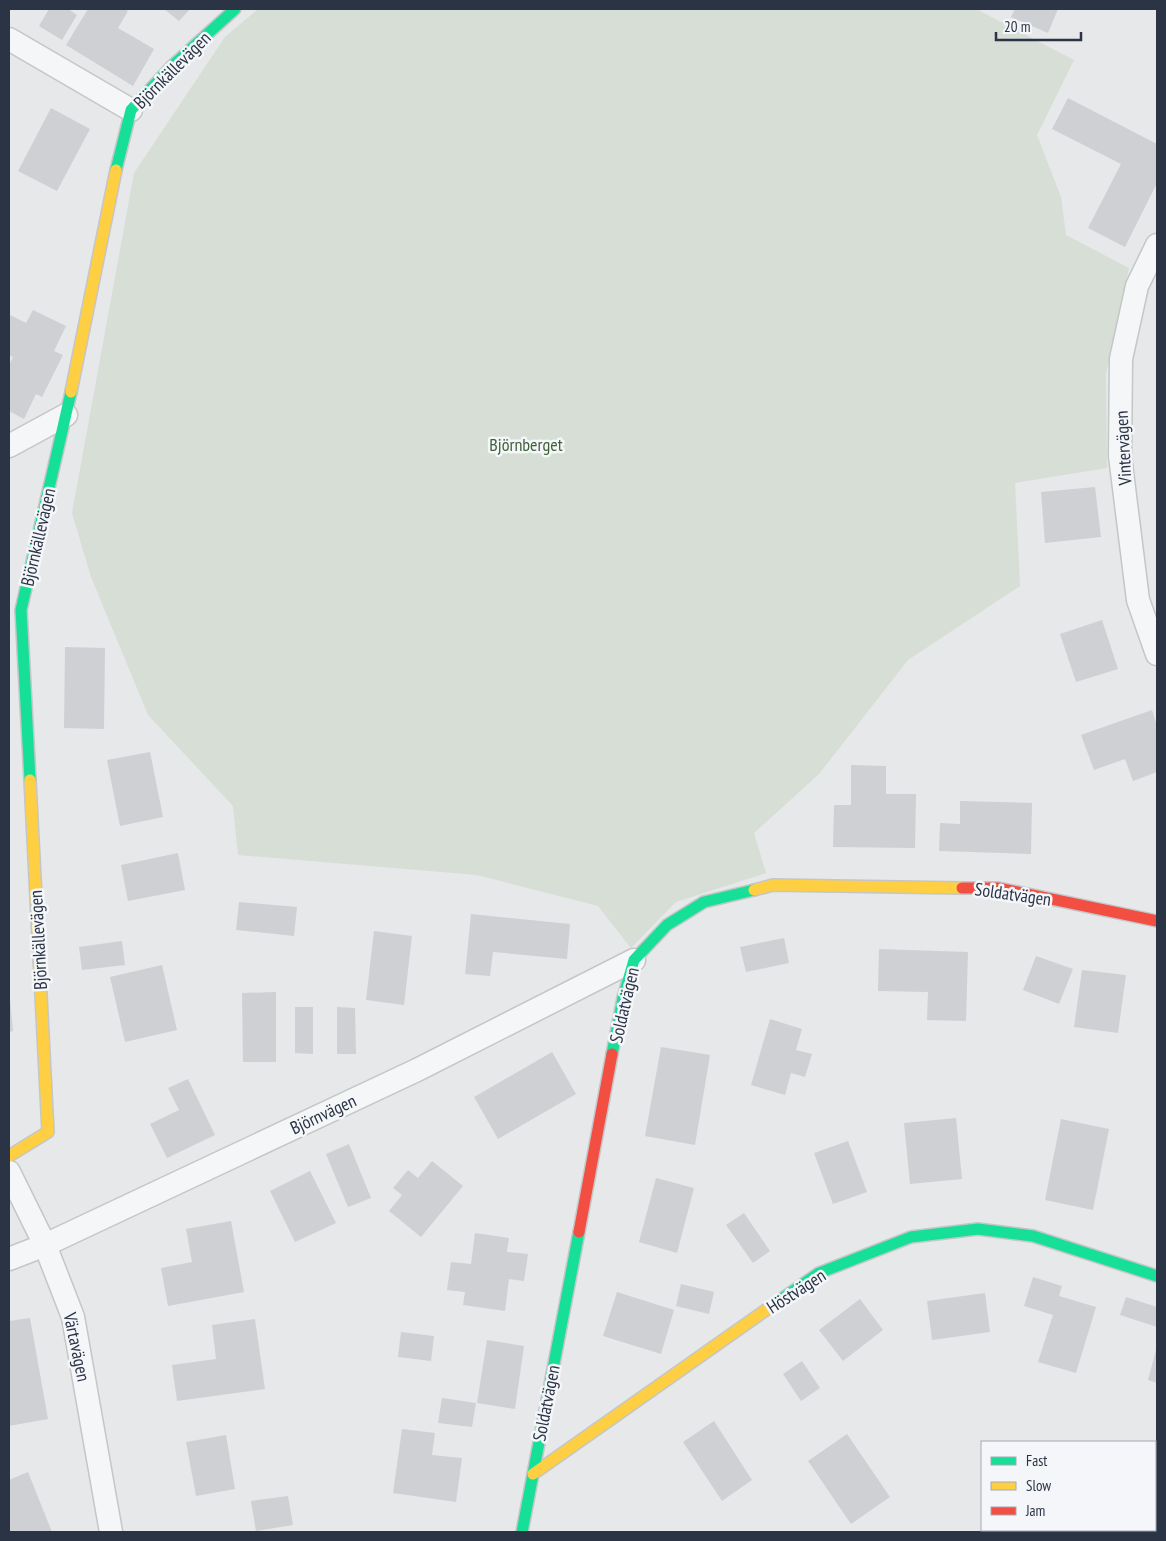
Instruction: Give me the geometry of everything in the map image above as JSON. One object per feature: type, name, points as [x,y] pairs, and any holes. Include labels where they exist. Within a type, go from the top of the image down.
[{"type":"street","name":"Björnkällevägen","points":[[9,1156],[48,1132],[21,610],[66,415],[118,160],[131,110],[171,67],[235,9]]},
{"type":"street","points":[[9,38],[131,110]]},
{"type":"street","name":"Vintervägen","points":[[1157,245],[1138,286],[1121,359],[1120,446],[1138,600],[1157,654]]},
{"type":"street","points":[[9,446],[66,415]]},
{"type":"street","name":"Soldatvägen","points":[[522,1532],[623,998],[634,960],[667,925],[704,902],[773,885],[998,888],[1157,921]]},
{"type":"street","name":"Björnvägen","points":[[9,1258],[45,1245],[417,1070],[634,960]]},
{"type":"street","name":"Värtavägen","points":[[9,1172],[45,1245],[73,1317],[111,1532]]},
{"type":"street","name":"Höstvägen","points":[[533,1474],[819,1273],[911,1237],[978,1229],[1033,1236],[1157,1276]]},
{"type":"green space","name":"Björnberget","points":[[258,9],[976,9],[1074,60],[1037,135],[1061,197],[1066,235],[1129,268],[1106,373],[1107,468],[1015,483],[1020,586],[908,660],[819,774],[754,833],[766,873],[676,902],[631,948],[598,906],[477,875],[238,855],[233,806],[148,715],[91,577],[72,513],[134,173],[225,37]]},
{"type":"building","points":[[49,9],[68,9],[77,15],[62,40],[39,26]]},
{"type":"building","points":[[88,9],[124,9],[128,11],[118,28],[154,49],[133,86],[66,45]]},
{"type":"building","points":[[164,9],[190,9],[179,21]]},
{"type":"building","points":[[1015,9],[1058,9],[1048,33],[1011,17]]},
{"type":"building","points":[[1068,98],[1157,144],[1157,183],[1125,247],[1088,228],[1121,164],[1052,129]]},
{"type":"building","points":[[51,108],[90,129],[57,191],[18,171]]},
{"type":"building","points":[[33,310],[66,326],[54,351],[63,355],[42,397],[36,394],[24,419],[9,411],[9,365],[13,357],[9,355],[9,318],[10,315],[26,323]]},
{"type":"building","points":[[1095,487],[1101,537],[1045,543],[1041,492]]},
{"type":"building","points":[[1102,620],[1118,669],[1076,682],[1060,634]]},
{"type":"building","points":[[65,647],[105,648],[104,729],[64,728]]},
{"type":"building","points":[[1152,710],[1157,726],[1157,772],[1133,781],[1125,759],[1094,770],[1081,735]]},
{"type":"building","points":[[150,752],[163,817],[120,826],[107,760]]},
{"type":"building","points":[[851,765],[886,766],[886,794],[916,794],[915,848],[833,847],[834,805],[851,805]]},
{"type":"building","points":[[960,801],[1032,803],[1031,854],[939,851],[940,823],[960,824]]},
{"type":"building","points":[[178,853],[185,890],[128,901],[121,865]]},
{"type":"building","points":[[239,902],[297,907],[294,936],[236,930]]},
{"type":"building","points":[[471,914],[570,924],[567,959],[493,952],[490,976],[465,974]]},
{"type":"building","points":[[374,931],[412,936],[404,1005],[366,1000]]},
{"type":"building","points":[[784,938],[789,963],[746,972],[740,947]]},
{"type":"building","points":[[122,941],[125,965],[82,970],[79,947]]},
{"type":"building","points":[[879,949],[968,952],[966,1021],[927,1020],[928,992],[878,991]]},
{"type":"building","points":[[1036,956],[1073,969],[1059,1004],[1023,990]]},
{"type":"building","points":[[162,965],[177,1030],[125,1042],[110,977]]},
{"type":"building","points":[[1082,970],[1126,975],[1118,1033],[1074,1027]]},
{"type":"building","points":[[276,992],[276,1062],[243,1062],[242,993]]},
{"type":"building","points":[[9,999],[13,1031],[9,1032]]},
{"type":"building","points":[[295,1007],[313,1007],[313,1054],[295,1053]]},
{"type":"building","points":[[337,1007],[355,1008],[356,1054],[337,1054]]},
{"type":"building","points":[[770,1019],[802,1029],[796,1050],[812,1054],[805,1077],[791,1073],[785,1095],[751,1085]]},
{"type":"building","points":[[661,1047],[710,1055],[695,1145],[645,1136]]},
{"type":"building","points":[[552,1052],[576,1094],[498,1139],[474,1097]]},
{"type":"building","points":[[188,1079],[215,1135],[167,1158],[150,1124],[179,1110],[168,1088]]},
{"type":"building","points":[[956,1118],[962,1179],[910,1184],[904,1123]]},
{"type":"building","points":[[1061,1119],[1109,1129],[1093,1210],[1045,1200]]},
{"type":"building","points":[[848,1141],[867,1192],[833,1204],[814,1153]]},
{"type":"building","points":[[349,1144],[371,1198],[348,1207],[326,1154]]},
{"type":"building","points":[[432,1161],[463,1186],[421,1237],[389,1211],[402,1195],[393,1188],[408,1170],[418,1178]]},
{"type":"building","points":[[310,1171],[336,1223],[295,1242],[270,1191]]},
{"type":"building","points":[[656,1178],[694,1188],[677,1253],[639,1242]]},
{"type":"building","points":[[744,1213],[770,1251],[753,1263],[726,1225]]},
{"type":"building","points":[[231,1221],[244,1292],[168,1306],[161,1268],[192,1262],[186,1229]]},
{"type":"building","points":[[475,1233],[509,1238],[507,1252],[528,1254],[524,1281],[509,1279],[505,1311],[463,1305],[465,1292],[447,1290],[451,1262],[471,1264]]},
{"type":"building","points":[[1033,1277],[1062,1286],[1059,1296],[1096,1307],[1076,1373],[1038,1362],[1053,1315],[1024,1306]]},
{"type":"building","points":[[681,1284],[714,1292],[709,1314],[676,1306]]},
{"type":"building","points":[[617,1292],[674,1310],[661,1354],[603,1336]]},
{"type":"building","points":[[985,1293],[990,1332],[932,1340],[927,1301]]},
{"type":"building","points":[[1126,1297],[1157,1307],[1157,1327],[1120,1315]]},
{"type":"building","points":[[860,1299],[883,1330],[843,1361],[819,1330]]},
{"type":"building","points":[[30,1318],[48,1419],[9,1426],[9,1321]]},
{"type":"building","points":[[255,1319],[265,1389],[177,1401],[172,1365],[216,1359],[212,1325]]},
{"type":"building","points":[[401,1332],[434,1336],[431,1361],[398,1357]]},
{"type":"building","points":[[487,1340],[524,1346],[515,1409],[477,1403]]},
{"type":"building","points":[[1157,1346],[1157,1383],[1148,1380]]},
{"type":"building","points":[[802,1361],[820,1388],[801,1401],[783,1374]]},
{"type":"building","points":[[442,1398],[476,1403],[472,1427],[438,1423]]},
{"type":"building","points":[[714,1421],[752,1480],[722,1501],[683,1442]]},
{"type":"building","points":[[402,1429],[435,1433],[432,1455],[462,1458],[456,1502],[393,1493]]},
{"type":"building","points":[[847,1434],[890,1497],[851,1524],[808,1461]]},
{"type":"building","points":[[226,1435],[235,1489],[196,1496],[186,1442]]},
{"type":"building","points":[[28,1472],[52,1532],[9,1532],[9,1480]]},
{"type":"building","points":[[288,1496],[293,1525],[256,1531],[251,1501]]},
{"type":"traffic: fast","points":[[116,170],[131,110],[171,67],[235,9]]},
{"type":"traffic: fast","points":[[30,780],[21,610],[71,392]]},
{"type":"traffic: fast","points":[[612,1054],[623,998],[634,960],[667,925],[704,902],[754,890]]},
{"type":"traffic: fast","points":[[773,1305],[819,1273],[911,1237],[978,1229],[1033,1236],[1157,1276]]},
{"type":"traffic: fast","points":[[522,1532],[579,1232]]},
{"type":"traffic: slow","points":[[71,392],[116,170]]},
{"type":"traffic: slow","points":[[9,1156],[48,1132],[30,780]]},
{"type":"traffic: slow","points":[[754,890],[773,885],[962,888]]},
{"type":"traffic: slow","points":[[533,1474],[773,1305]]},
{"type":"traffic: jam","points":[[962,888],[998,888],[1157,921]]},
{"type":"traffic: jam","points":[[579,1232],[612,1054]]}]
